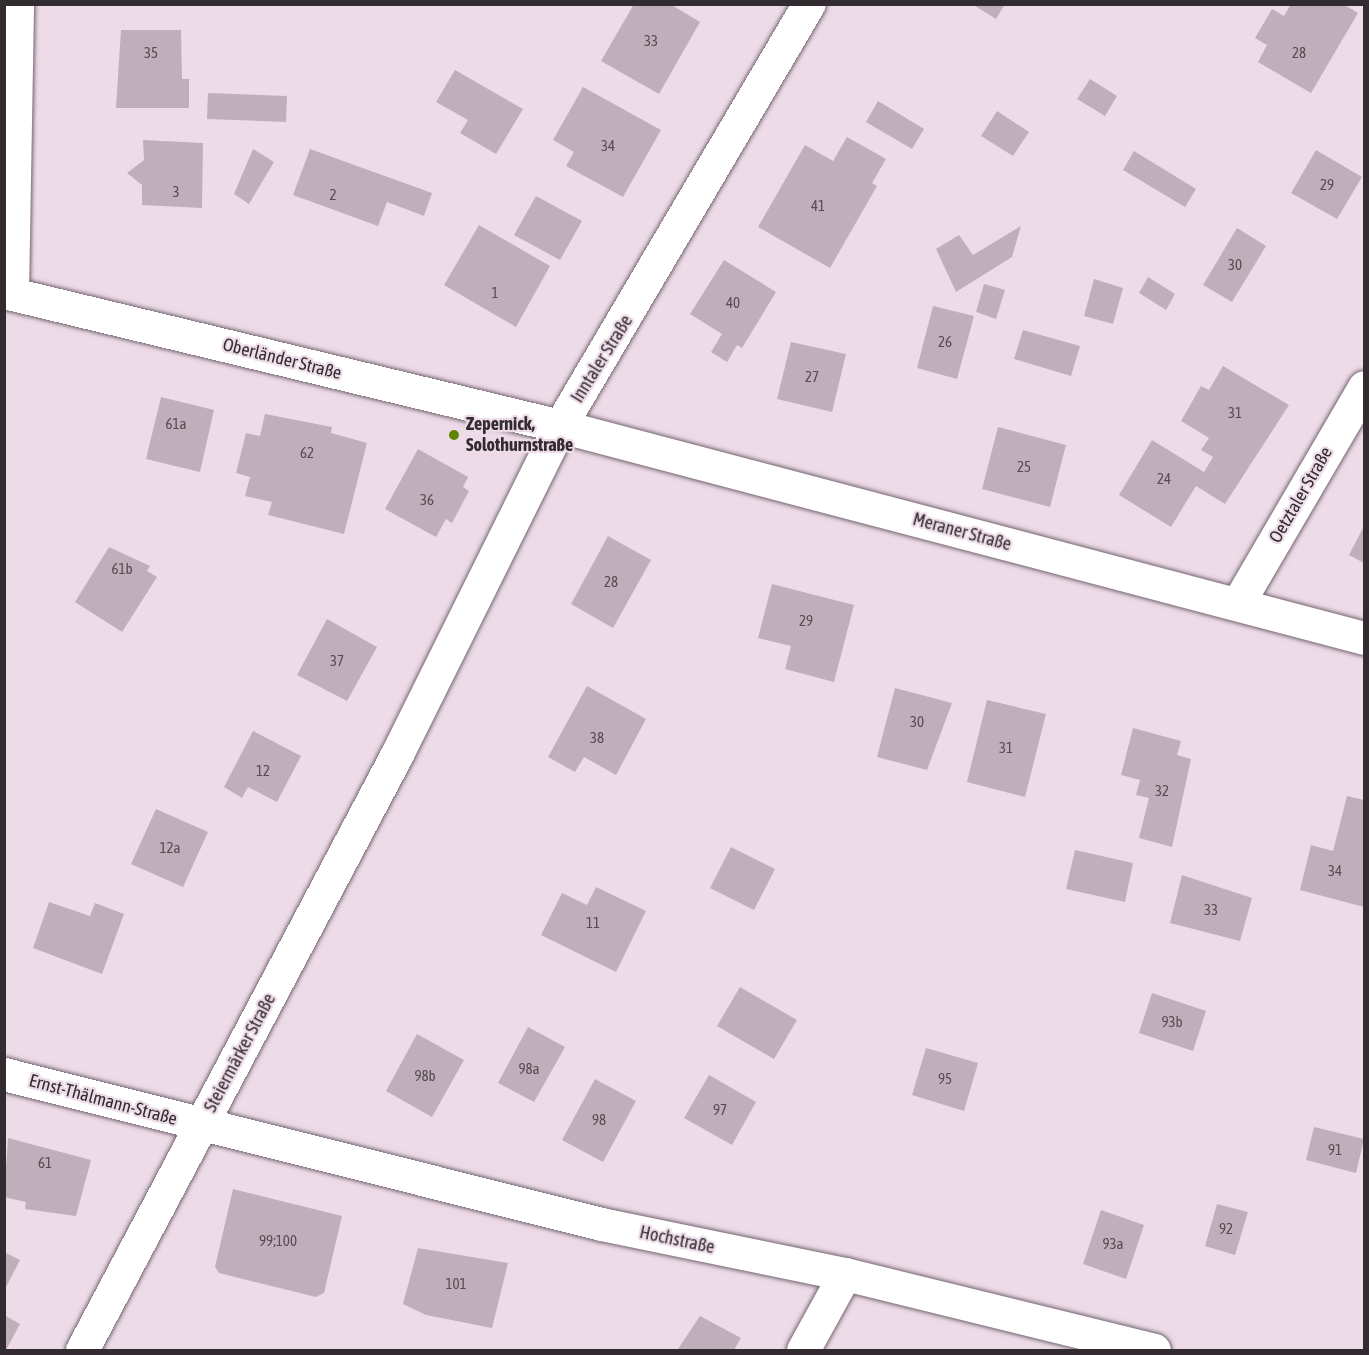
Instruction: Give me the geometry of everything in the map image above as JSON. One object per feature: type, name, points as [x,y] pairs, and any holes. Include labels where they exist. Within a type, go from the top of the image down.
[{"type":"street","points":[[8,293],[17,4]]},
{"type":"street","name":"Inntaler Straße","points":[[397,754],[560,426],[809,4]]},
{"type":"street","name":"Oberländer Straße","points":[[8,293],[560,426]]},
{"type":"street","name":"Oetztaler Straße","points":[[1238,603],[1365,387]]},
{"type":"street","name":"Meraner Straße","points":[[560,426],[1365,638]]},
{"type":"street","name":"Steiermärker Straße","points":[[82,1350],[397,754]]},
{"type":"street","name":"Ernst-Thälmann-Straße","points":[[4,1074],[201,1127]]},
{"type":"street","name":"Hochstraße","points":[[201,1127],[601,1224],[845,1274],[1154,1350]]},
{"type":"street","points":[[803,1350],[845,1274]]},
{"type":"building","points":[[634,4],[670,4],[700,22],[659,94],[601,61]]},
{"type":"building","points":[[972,4],[1005,4],[996,19]]},
{"type":"building","points":[[1291,4],[1343,4],[1358,13],[1311,93],[1258,62],[1267,45],[1255,38],[1272,9],[1284,16]]},
{"type":"building","points":[[121,30],[181,30],[182,79],[189,79],[189,108],[116,108]]},
{"type":"building","points":[[455,70],[523,109],[496,154],[460,133],[468,120],[436,102]]},
{"type":"building","points":[[1090,79],[1117,96],[1105,116],[1077,99]]},
{"type":"building","points":[[583,87],[661,130],[623,197],[566,166],[574,152],[553,140]]},
{"type":"building","points":[[208,93],[287,96],[286,122],[207,119]]},
{"type":"building","points":[[878,101],[924,129],[912,149],[866,122]]},
{"type":"building","points":[[997,111],[1029,132],[1013,156],[981,136]]},
{"type":"building","points":[[847,137],[886,159],[872,183],[877,186],[830,268],[758,227],[805,145],[833,161]]},
{"type":"building","points":[[143,140],[203,143],[202,208],[142,205],[142,185],[127,173],[144,160]]},
{"type":"building","points":[[253,149],[274,162],[249,204],[234,194]]},
{"type":"building","points":[[310,149],[432,193],[424,216],[387,202],[378,226],[293,195]]},
{"type":"building","points":[[1316,150],[1362,177],[1337,219],[1291,193]]},
{"type":"building","points":[[1134,151],[1196,189],[1185,207],[1123,170]]},
{"type":"building","points":[[536,196],[582,221],[560,260],[514,235]]},
{"type":"building","points":[[479,225],[550,266],[516,327],[444,285]]},
{"type":"building","points":[[1021,226],[1012,257],[956,292],[936,249],[959,235],[973,255]]},
{"type":"building","points":[[1237,228],[1266,246],[1232,302],[1203,285]]},
{"type":"building","points":[[724,260],[776,292],[742,348],[737,345],[727,362],[711,352],[722,334],[690,314]]},
{"type":"building","points":[[1148,277],[1175,294],[1166,310],[1139,293]]},
{"type":"building","points":[[1094,279],[1123,288],[1113,324],[1084,316]]},
{"type":"building","points":[[984,284],[1005,290],[996,319],[976,312]]},
{"type":"building","points":[[933,306],[974,316],[957,379],[917,368]]},
{"type":"building","points":[[1023,330],[1080,346],[1071,376],[1014,359]]},
{"type":"building","points":[[791,342],[846,354],[832,412],[777,399]]},
{"type":"building","points":[[1223,366],[1289,405],[1225,504],[1196,486],[1171,527],[1119,495],[1152,440],[1204,472],[1213,457],[1201,450],[1209,438],[1181,421],[1201,386],[1209,390]]},
{"type":"building","points":[[161,397],[214,410],[200,472],[146,459]]},
{"type":"building","points":[[265,414],[332,427],[331,433],[367,443],[344,534],[268,515],[272,502],[245,496],[250,477],[236,473],[246,433],[260,436]]},
{"type":"building","points":[[998,427],[1066,445],[1050,507],[982,489]]},
{"type":"building","points":[[418,449],[468,477],[463,487],[469,491],[452,523],[446,519],[436,537],[385,509]]},
{"type":"building","points":[[1364,526],[1364,563],[1349,555]]},
{"type":"building","points":[[608,536],[651,560],[613,628],[571,604]]},
{"type":"building","points":[[109,547],[150,566],[147,571],[157,577],[122,632],[75,602]]},
{"type":"building","points":[[772,584],[854,605],[834,682],[785,669],[791,646],[758,638]]},
{"type":"building","points":[[327,619],[377,647],[347,701],[297,675]]},
{"type":"building","points":[[587,686],[646,719],[616,775],[584,757],[575,772],[548,757]]},
{"type":"building","points":[[895,688],[952,703],[927,770],[877,757]]},
{"type":"building","points":[[987,700],[1046,714],[1025,797],[967,782]]},
{"type":"building","points":[[1133,728],[1181,741],[1177,755],[1191,759],[1172,847],[1139,838],[1149,798],[1136,795],[1140,780],[1121,775]]},
{"type":"building","points":[[253,731],[301,756],[277,802],[248,787],[242,798],[224,787]]},
{"type":"building","points":[[1347,796],[1364,800],[1364,907],[1300,890],[1311,845],[1333,851]]},
{"type":"building","points":[[156,809],[208,832],[183,887],[131,864]]},
{"type":"building","points":[[731,847],[775,869],[754,910],[710,888]]},
{"type":"building","points":[[1075,850],[1133,863],[1125,902],[1066,889]]},
{"type":"building","points":[[1182,875],[1252,898],[1240,941],[1170,923]]},
{"type":"building","points":[[596,887],[646,911],[616,972],[541,935],[562,893],[587,905]]},
{"type":"building","points":[[49,902],[90,916],[95,903],[124,914],[102,974],[33,948]]},
{"type":"building","points":[[740,987],[797,1020],[774,1059],[717,1026]]},
{"type":"building","points":[[1152,993],[1206,1011],[1193,1051],[1139,1033]]},
{"type":"building","points":[[528,1027],[565,1047],[534,1102],[498,1083]]},
{"type":"building","points":[[417,1034],[464,1060],[432,1117],[386,1091]]},
{"type":"building","points":[[926,1048],[978,1063],[964,1111],[912,1095]]},
{"type":"building","points":[[709,1075],[756,1102],[732,1145],[684,1118]]},
{"type":"building","points":[[595,1079],[636,1101],[603,1162],[562,1140]]},
{"type":"building","points":[[1314,1127],[1364,1139],[1356,1173],[1306,1160]]},
{"type":"building","points":[[8,1138],[91,1160],[76,1216],[25,1209],[26,1202],[4,1197]]},
{"type":"building","points":[[233,1189],[342,1216],[324,1293],[316,1297],[219,1273],[215,1267]]},
{"type":"building","points":[[1217,1204],[1248,1212],[1235,1255],[1205,1246]]},
{"type":"building","points":[[1101,1210],[1144,1225],[1126,1279],[1083,1264]]},
{"type":"building","points":[[418,1248],[508,1263],[492,1328],[426,1315],[403,1304]]},
{"type":"building","points":[[4,1252],[20,1260],[4,1291]]},
{"type":"building","points":[[4,1315],[20,1324],[6,1350],[4,1350]]},
{"type":"building","points":[[700,1316],[741,1338],[734,1350],[678,1349]]},
{"type":"place","name":"Zepernick, Solothurnstraße","points":[[454,435]]}]
